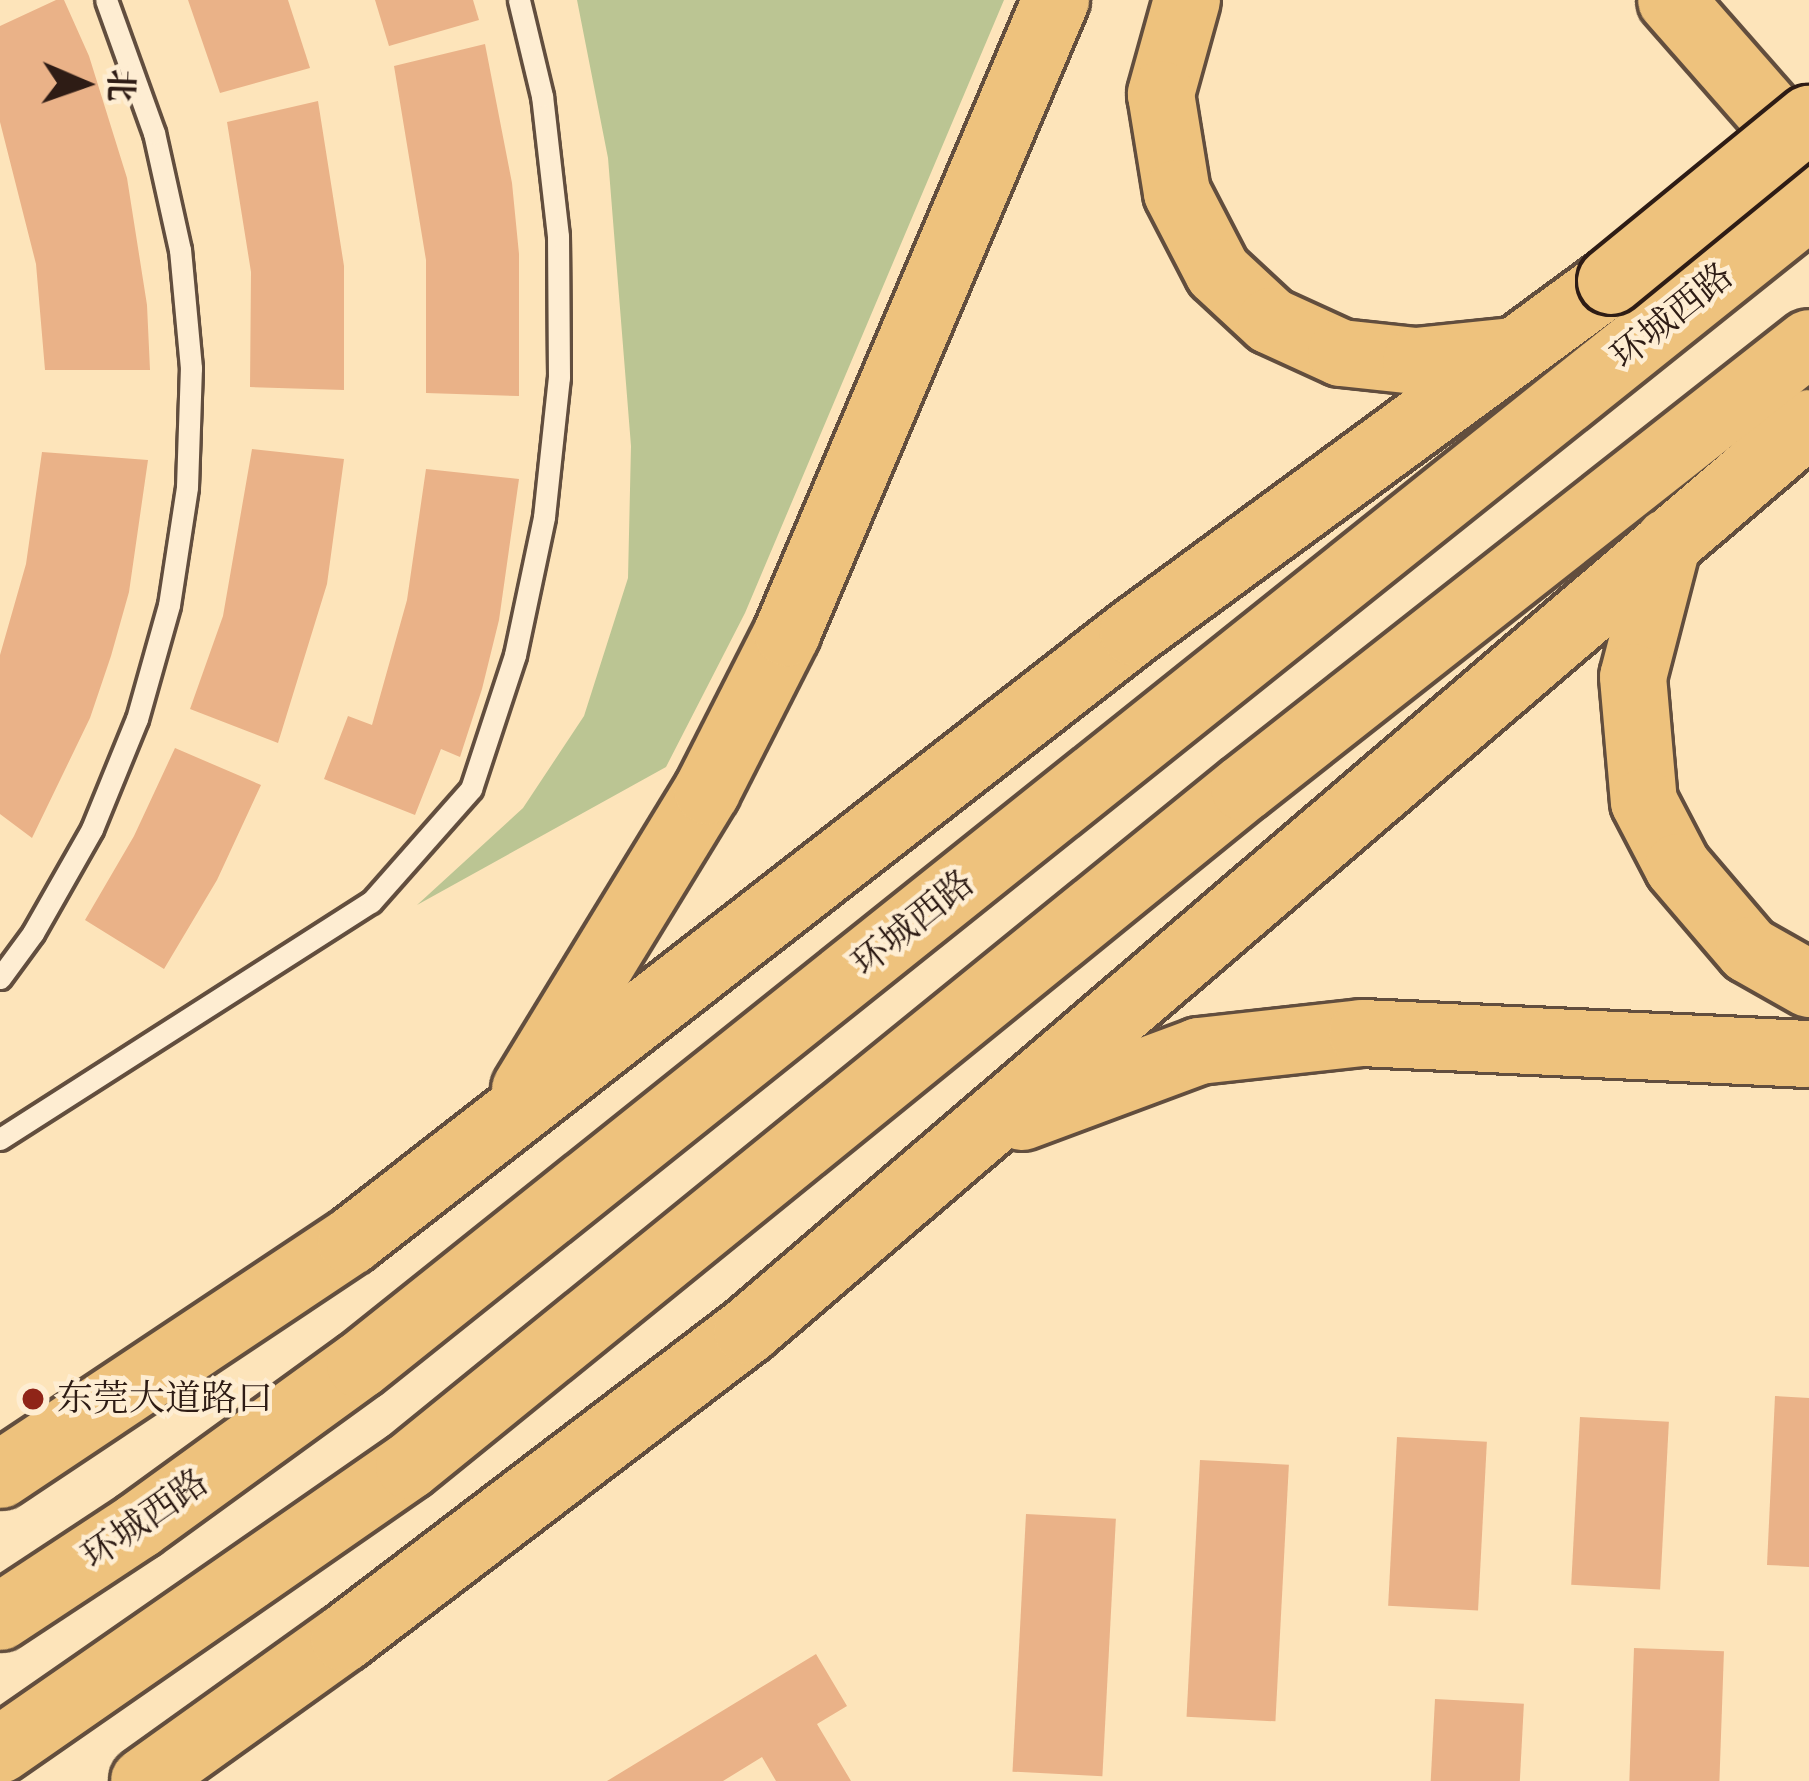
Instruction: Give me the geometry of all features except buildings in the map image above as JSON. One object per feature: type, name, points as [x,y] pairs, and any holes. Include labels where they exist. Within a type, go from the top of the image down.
[{"type":"main road","points":[[499,1131],[707,790],[788,633],[1056,0]]},
{"type":"main road","points":[[1187,0],[1161,94],[1178,193],[1218,272],[1271,322],[1341,353],[1416,361],[1516,351]]},
{"type":"main road","points":[[1671,0],[1809,157]]},
{"type":"main road","points":[[0,1475],[351,1241],[499,1131],[1133,632],[1611,281],[1809,119]]},
{"type":"main road","name":"环城西路","points":[[0,1617],[138,1526],[360,1366],[1809,206]]},
{"type":"main road","points":[[144,1781],[344,1638],[747,1331],[1668,542],[1764,432],[1809,344]]},
{"type":"main road","points":[[0,1750],[409,1466],[1244,788],[1764,432]]},
{"type":"main road","points":[[1668,542],[1633,677],[1644,802],[1678,867],[1749,950],[1809,984]]},
{"type":"main road","points":[[979,1133],[1199,1051],[1362,1033],[1809,1054]]},
{"type":"main road","points":[[0,1578],[138,1526]]},
{"type":"lane","points":[[0,978],[33,933],[92,830],[137,719],[169,605],[187,487],[190,368],[180,250],[154,134],[106,0]]},
{"type":"lane","points":[[0,1139],[371,902],[471,789],[520,632],[544,517],[559,377],[555,212],[542,96],[520,0]]},
{"type":"green space","points":[[577,0],[1004,0],[745,613],[666,767],[417,905],[523,808],[584,716],[628,578],[631,446],[608,158]]},
{"type":"place","name":"东莞大道路口","points":[[33,1399]]}]
